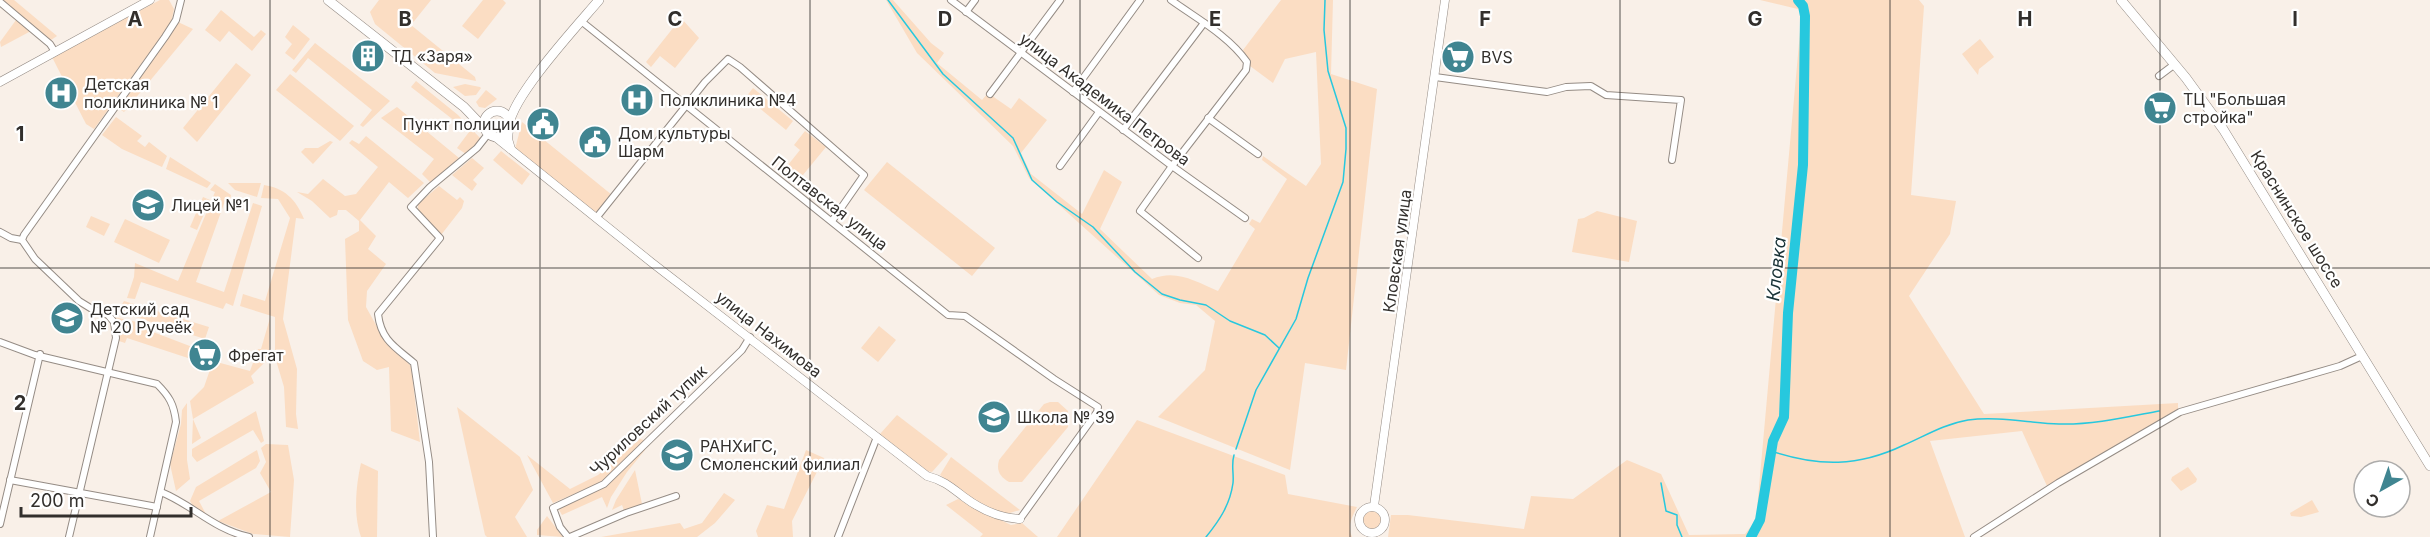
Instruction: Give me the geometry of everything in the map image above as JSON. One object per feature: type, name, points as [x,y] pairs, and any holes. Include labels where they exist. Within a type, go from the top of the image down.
[{"type":"main road","points":[[328,0],[464,107],[489,133],[501,136],[509,127],[512,111],[524,92],[599,0]]},
{"type":"main road","name":"Краснинское шоссе","points":[[2121,0],[2175,64],[2223,129],[2430,466]]},
{"type":"main road","points":[[464,107],[480,115],[493,112],[507,107],[524,92]]},
{"type":"main road","points":[[493,112],[507,116],[509,127]]},
{"type":"main road","points":[[489,133],[486,118],[493,112]]},
{"type":"street","points":[[0,82],[150,0]]},
{"type":"street","points":[[22,240],[165,37],[176,20],[180,0]]},
{"type":"street","name":"улица Академика Петрова","points":[[951,0],[1099,112],[1245,218]]},
{"type":"street","points":[[966,12],[975,0]]},
{"type":"street","points":[[990,94],[1060,0]]},
{"type":"street","points":[[1073,92],[1140,0]]},
{"type":"street","points":[[1171,0],[1242,53],[1247,62],[1246,70],[1140,211],[1198,258]]},
{"type":"street","name":"Кловская улица","points":[[1374,506],[1445,0]]},
{"type":"street","points":[[0,2],[50,44],[55,52]]},
{"type":"street","name":"Полтавская улица","points":[[581,21],[948,315],[965,316],[1098,407],[1097,412],[1020,519]]},
{"type":"street","points":[[1124,130],[1204,23]]},
{"type":"street","points":[[597,218],[686,106],[728,59],[864,175],[832,220]]},
{"type":"street","points":[[2159,76],[2175,64]]},
{"type":"street","points":[[1435,77],[1547,92],[1566,87],[1591,86],[1606,95],[1681,100],[1672,160]]},
{"type":"street","points":[[1060,166],[1099,112]]},
{"type":"street","points":[[1208,118],[1258,154]]},
{"type":"street","points":[[509,127],[508,139],[512,150]]},
{"type":"street","points":[[434,537],[429,462],[414,363],[384,337],[378,314],[440,238],[411,207],[430,187],[477,148],[489,133]]},
{"type":"street","name":"улица Нахимова","points":[[489,133],[927,476],[943,480],[966,499],[1002,518],[1020,519]]},
{"type":"street","points":[[0,232],[11,238],[22,240],[35,259],[83,304],[108,315],[114,322],[116,338],[69,537]]},
{"type":"street","name":"Чуриловский тупик","points":[[569,537],[560,526],[552,508],[604,484],[742,350],[750,337]]},
{"type":"street","points":[[0,342],[35,355],[40,354],[157,384],[170,397],[175,409],[176,422],[150,537]]},
{"type":"street","points":[[0,524],[40,354]]},
{"type":"street","points":[[1974,537],[2058,483],[2180,412],[2340,366],[2362,356]]},
{"type":"street","points":[[837,537],[877,437]]},
{"type":"street","points":[[10,480],[157,507]]},
{"type":"street","points":[[161,492],[177,498],[209,521],[249,537]]},
{"type":"street","points":[[569,537],[626,513],[676,496]]},
{"type":"shaded area","points":[[2,0],[14,0],[57,36],[51,40]]},
{"type":"shaded area","points":[[160,0],[169,0],[174,9],[171,23],[94,129],[86,124],[52,57]]},
{"type":"shaded area","points":[[379,0],[431,0],[411,25],[475,77],[476,81],[435,73],[375,24],[370,12]]},
{"type":"shaded area","points":[[483,0],[503,0],[506,3],[478,39],[462,26]]},
{"type":"shaded area","points":[[886,0],[893,0],[931,43],[944,53],[937,63],[982,100],[988,93],[1011,109],[1019,98],[1047,120],[1021,153],[1031,174],[1082,214],[1104,170],[1122,182],[1100,229],[1152,279],[1169,275],[1177,276],[1218,291],[1255,229],[1249,224],[1252,219],[1260,223],[1287,179],[1262,160],[1263,156],[1306,186],[1321,164],[1316,52],[1285,59],[1273,83],[1250,66],[1243,50],[1281,0],[1333,0],[1331,74],[1377,89],[1346,370],[1305,363],[1290,470],[1158,417],[1205,370],[1215,321],[1196,305],[1180,303],[1159,295],[1029,178],[1013,146],[917,53]]},
{"type":"shaded area","points":[[1760,0],[1919,0],[1924,6],[1911,195],[1956,201],[1950,234],[1909,296],[1984,414],[2178,403],[2178,409],[2047,486],[2022,431],[1930,441],[1965,537],[1388,537],[1391,515],[1524,529],[1531,496],[1573,499],[1627,460],[1661,474],[1689,535],[1745,534],[1756,520],[1802,10]]},
{"type":"shaded area","points":[[221,10],[254,37],[261,30],[266,34],[252,51],[229,31],[220,42],[205,30]]},
{"type":"shaded area","points":[[681,18],[699,38],[675,68],[660,56],[651,67],[646,62]]},
{"type":"shaded area","points":[[16,20],[31,31],[1,47],[0,42]]},
{"type":"shaded area","points":[[178,22],[193,29],[124,112],[117,107]]},
{"type":"shaded area","points":[[293,25],[310,39],[294,60],[285,53],[292,44],[285,37]]},
{"type":"shaded area","points":[[1980,39],[1994,57],[1979,69],[1978,75],[1962,54]]},
{"type":"shaded area","points":[[315,43],[390,101],[363,127],[360,125],[372,110],[308,58],[296,73],[292,70]]},
{"type":"shaded area","points":[[236,63],[251,75],[197,142],[183,128]]},
{"type":"shaded area","points":[[290,74],[354,126],[340,141],[276,90]]},
{"type":"shaded area","points":[[416,81],[458,115],[481,139],[466,154],[457,148],[469,132],[411,87]]},
{"type":"shaded area","points":[[465,84],[481,88],[476,95],[465,96],[453,87]]},
{"type":"shaded area","points":[[753,88],[793,121],[786,130],[746,97]]},
{"type":"shaded area","points":[[486,90],[497,99],[485,108],[479,107],[476,102]]},
{"type":"shaded area","points":[[397,107],[459,158],[431,183],[422,174],[434,159],[381,118]]},
{"type":"shaded area","points":[[116,117],[142,136],[137,141],[145,147],[149,142],[167,156],[162,167],[122,149],[102,135]]},
{"type":"shaded area","points":[[522,122],[612,195],[601,210],[595,212],[515,149]]},
{"type":"shaded area","points":[[805,131],[826,147],[798,181],[784,170],[800,150],[794,145]]},
{"type":"shaded area","points":[[366,136],[424,183],[408,198],[389,182],[360,220],[376,236],[368,249],[386,264],[367,291],[366,307],[385,341],[411,366],[420,442],[391,431],[389,367],[377,370],[363,361],[348,320],[345,239],[359,231],[359,221],[346,210],[338,210],[337,215],[330,218],[312,201],[297,192],[308,194],[323,179],[345,196],[356,194],[378,167],[349,143],[352,140],[359,144]]},
{"type":"shaded area","points":[[330,141],[333,142],[313,164],[301,152],[305,148],[318,148]]},
{"type":"shaded area","points":[[501,151],[530,174],[522,185],[493,160]]},
{"type":"shaded area","points":[[170,157],[211,183],[207,188],[166,169]]},
{"type":"shaded area","points":[[472,158],[484,168],[473,180],[477,184],[472,191],[452,175]]},
{"type":"shaded area","points":[[887,162],[995,248],[972,276],[864,190]]},
{"type":"shaded area","points":[[228,183],[261,183],[257,197],[235,190]]},
{"type":"shaded area","points":[[215,184],[231,195],[230,200],[226,198],[196,282],[224,292],[253,203],[262,206],[233,306],[226,303],[223,309],[141,282],[135,299],[127,298],[134,277],[135,263],[178,281],[215,192],[210,190]]},
{"type":"shaded area","points":[[264,185],[278,189],[293,200],[304,219],[296,218],[283,319],[297,369],[298,429],[286,427],[284,387],[275,357],[275,317],[240,306],[243,294],[265,301],[290,218],[278,199],[261,198]]},
{"type":"shaded area","points":[[439,186],[457,200],[460,197],[464,201],[462,208],[441,235],[418,211],[418,204]]},
{"type":"shaded area","points":[[203,197],[210,200],[197,230],[190,227]]},
{"type":"shaded area","points":[[1597,211],[1637,221],[1629,262],[1572,252],[1578,219]]},
{"type":"shaded area","points":[[91,216],[110,224],[104,236],[86,227]]},
{"type":"shaded area","points":[[125,219],[170,240],[159,263],[114,242]]},
{"type":"shaded area","points":[[124,301],[209,327],[205,339],[126,314],[111,314],[115,304],[121,306]]},
{"type":"shaded area","points":[[114,317],[141,323],[140,327],[195,348],[191,359],[127,338],[125,343],[119,341],[119,325]]},
{"type":"shaded area","points":[[270,318],[269,358],[251,376],[254,383],[193,419],[190,401],[204,387],[213,361],[250,371],[258,349],[261,349]]},
{"type":"shaded area","points":[[879,326],[896,340],[878,362],[861,348]]},
{"type":"shaded area","points":[[1058,402],[1068,411],[1068,427],[1022,482],[1009,482],[999,473],[999,460],[1044,404]]},
{"type":"shaded area","points":[[187,403],[187,460],[190,479],[176,491],[170,464],[181,424],[182,410]]},
{"type":"shaded area","points":[[457,407],[520,457],[533,490],[515,517],[527,537],[487,537],[485,535]]},
{"type":"shaded area","points":[[256,411],[264,441],[261,443],[253,430],[197,462],[192,456],[192,449]]},
{"type":"shaded area","points":[[897,415],[948,454],[932,472],[927,471],[880,434]]},
{"type":"shaded area","points":[[193,419],[201,438],[192,444]]},
{"type":"shaded area","points":[[1137,420],[1285,475],[1288,494],[1357,507],[1350,525],[1352,537],[1057,537]]},
{"type":"shaded area","points":[[640,439],[647,441],[604,481],[553,503],[527,455],[570,489],[598,475]]},
{"type":"shaded area","points":[[266,444],[288,445],[294,480],[290,537],[253,534],[218,521],[271,492],[260,473],[266,462],[261,448]]},
{"type":"shaded area","points":[[644,449],[611,497],[607,508],[602,497],[562,515],[558,508],[606,485]]},
{"type":"shaded area","points":[[257,450],[260,461],[256,468],[199,501],[209,520],[195,509],[190,501],[196,487]]},
{"type":"shaded area","points":[[806,450],[824,458],[792,521],[793,537],[758,537],[756,531],[767,505],[784,509]]},
{"type":"shaded area","points":[[951,457],[1020,510],[1003,515],[968,496],[940,475]]},
{"type":"shaded area","points":[[361,463],[378,471],[377,537],[361,537],[358,528],[356,500]]},
{"type":"shaded area","points":[[2188,467],[2197,479],[2181,491],[2171,480]]},
{"type":"shaded area","points":[[635,470],[642,504],[625,513],[622,505],[612,510],[616,500]]},
{"type":"shaded area","points":[[724,493],[735,500],[715,523],[697,537],[601,537],[680,523],[684,529],[702,523]]},
{"type":"shaded area","points":[[958,499],[1011,525],[1022,523],[1038,537],[980,537],[983,534],[946,505]]},
{"type":"shaded area","points":[[2312,500],[2319,512],[2301,517],[2291,516],[2290,513]]},
{"type":"shaded area","points":[[1373,509],[1381,512],[1384,520],[1381,528],[1373,531],[1365,528],[1362,520],[1365,512]]},
{"type":"shaded area","points":[[547,516],[563,537],[537,535],[537,530]]},
{"type":"waterway","points":[[888,0],[943,74],[1013,138],[1032,180],[1057,202],[1093,227],[1135,272],[1162,294],[1206,305],[1230,321],[1265,335],[1279,348]]},
{"type":"waterway","points":[[1236,449],[1256,390],[1296,319],[1308,278],[1343,182],[1346,128],[1328,71],[1324,30],[1325,0]]},
{"type":"waterway","name":"Кловка","points":[[1751,537],[1760,520],[1773,441],[1784,417],[1788,313],[1803,165],[1805,16],[1803,6],[1798,0]]},
{"type":"waterway","points":[[1771,451],[1822,462],[1854,461],[1887,452],[1943,427],[1968,420],[1991,419],[2072,424],[2159,411]]},
{"type":"waterway","points":[[1206,537],[1227,506],[1233,483],[1234,455]]},
{"type":"waterway","points":[[1661,483],[1666,511],[1677,515],[1677,525],[1682,537]]},
{"type":"place","name":"ТД «Заря»","points":[[368,56]]},
{"type":"place","name":"BVS","points":[[1458,57]]},
{"type":"place","name":"Детская поликлиника № 1","points":[[61,93]]},
{"type":"place","name":"Поликлиника №4","points":[[637,100]]},
{"type":"place","name":"ТЦ \"Большая стройка\"","points":[[2160,108]]},
{"type":"place","name":"Пункт полиции","points":[[543,124]]},
{"type":"place","name":"Дом культуры Шарм","points":[[595,142]]},
{"type":"place","name":"Лицей №1","points":[[148,205]]},
{"type":"place","name":"Детский сад № 20 Ручеёк","points":[[67,318]]},
{"type":"place","name":"Фрегат","points":[[205,355]]},
{"type":"place","name":"Школа № 39","points":[[994,417]]},
{"type":"place","name":"РАНХиГС, Смоленский филиал","points":[[677,455]]}]
